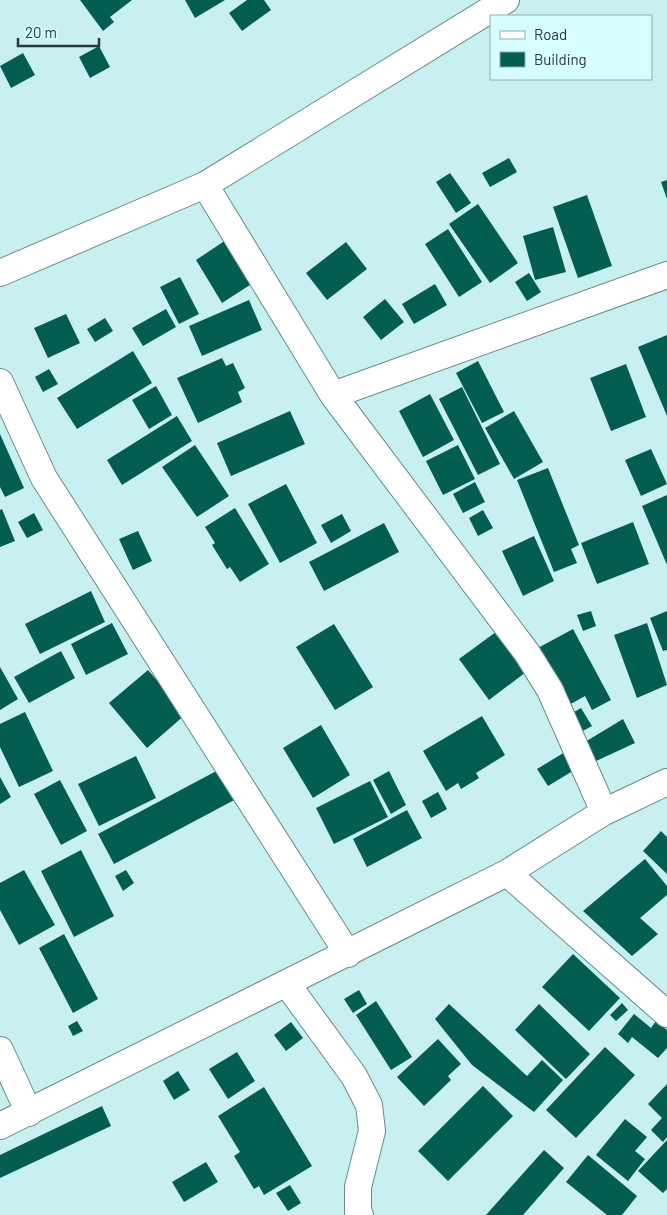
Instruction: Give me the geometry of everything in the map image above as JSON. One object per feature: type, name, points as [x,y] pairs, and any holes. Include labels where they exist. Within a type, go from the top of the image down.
[{"type":"street","points":[[0,273],[205,185],[506,0]]},
{"type":"street","points":[[205,185],[333,395],[527,653],[550,690],[604,812]]},
{"type":"street","points":[[333,395],[667,275]]},
{"type":"street","points":[[0,382],[44,478],[348,954]]},
{"type":"street","points":[[0,1126],[507,874],[604,812],[667,782]]},
{"type":"street","points":[[507,874],[667,1014]]},
{"type":"street","points":[[287,984],[354,1076],[369,1105],[372,1130],[358,1188],[358,1212],[360,1215]]},
{"type":"street","points":[[0,1050],[29,1113]]},
{"type":"building","points":[[80,0],[132,0],[110,17],[114,22],[103,31]]},
{"type":"building","points":[[185,0],[225,0],[195,18]]},
{"type":"building","points":[[247,0],[264,0],[271,10],[242,31],[229,13]]},
{"type":"building","points":[[99,46],[110,67],[90,78],[79,57]]},
{"type":"building","points":[[23,53],[35,75],[11,88],[0,66]]},
{"type":"building","points":[[509,158],[517,172],[490,187],[482,173]]},
{"type":"building","points":[[450,173],[471,203],[456,213],[436,182]]},
{"type":"building","points":[[667,180],[667,199],[661,182]]},
{"type":"building","points":[[587,195],[612,266],[578,278],[553,207]]},
{"type":"building","points":[[478,204],[518,263],[490,283],[449,224]]},
{"type":"building","points":[[553,227],[566,272],[535,280],[523,236]]},
{"type":"building","points":[[448,229],[482,282],[459,297],[425,244]]},
{"type":"building","points":[[226,240],[253,283],[222,303],[196,260]]},
{"type":"building","points":[[346,242],[367,269],[327,300],[306,273]]},
{"type":"building","points":[[529,273],[541,292],[527,301],[515,282]]},
{"type":"building","points":[[180,277],[199,314],[179,324],[160,287]]},
{"type":"building","points":[[435,284],[447,305],[414,324],[402,304]]},
{"type":"building","points":[[385,299],[404,322],[381,340],[363,317]]},
{"type":"building","points":[[249,300],[262,330],[202,356],[189,326]]},
{"type":"building","points":[[166,309],[176,327],[143,346],[132,328]]},
{"type":"building","points":[[66,314],[80,343],[48,358],[34,328]]},
{"type":"building","points":[[105,318],[113,331],[95,342],[87,329]]},
{"type":"building","points":[[667,335],[667,416],[638,347]]},
{"type":"building","points":[[133,351],[152,383],[77,429],[57,398]]},
{"type":"building","points":[[222,358],[226,366],[233,363],[245,388],[238,392],[242,402],[198,423],[177,378]]},
{"type":"building","points":[[478,361],[504,412],[482,423],[456,373]]},
{"type":"building","points":[[626,364],[646,417],[611,431],[590,378]]},
{"type":"building","points":[[49,369],[58,384],[43,392],[35,377]]},
{"type":"building","points":[[156,386],[172,415],[149,429],[132,400]]},
{"type":"building","points":[[462,387],[500,464],[478,475],[439,399]]},
{"type":"building","points":[[430,394],[454,440],[423,457],[399,411]]},
{"type":"building","points":[[290,411],[305,444],[231,476],[217,443]]},
{"type":"building","points":[[514,411],[543,462],[514,479],[485,428]]},
{"type":"building","points":[[177,416],[192,441],[122,485],[107,460]]},
{"type":"building","points":[[0,434],[24,488],[5,497],[0,487]]},
{"type":"building","points":[[195,445],[229,496],[197,517],[162,467]]},
{"type":"building","points":[[458,445],[475,479],[443,495],[426,461]]},
{"type":"building","points":[[651,449],[667,484],[641,496],[625,460]]},
{"type":"building","points":[[548,468],[579,545],[571,549],[577,563],[554,572],[517,480]]},
{"type":"building","points":[[475,482],[485,502],[463,513],[453,494]]},
{"type":"building","points":[[286,484],[317,543],[280,563],[248,504]]},
{"type":"building","points":[[667,495],[667,565],[642,506]]},
{"type":"building","points":[[235,508],[269,564],[240,582],[230,567],[227,569],[212,545],[215,543],[205,527]]},
{"type":"building","points":[[2,509],[15,541],[0,547],[0,510]]},
{"type":"building","points":[[483,510],[493,528],[478,536],[469,518]]},
{"type":"building","points":[[34,513],[43,530],[27,538],[18,522]]},
{"type":"building","points":[[342,514],[351,531],[331,543],[321,525]]},
{"type":"building","points":[[633,522],[649,564],[597,584],[581,543]]},
{"type":"building","points":[[384,523],[399,552],[324,591],[309,562]]},
{"type":"building","points":[[138,531],[152,561],[133,570],[119,539]]},
{"type":"building","points":[[534,536],[554,581],[523,596],[502,551]]},
{"type":"building","points":[[91,591],[105,622],[40,654],[25,624]]},
{"type":"building","points":[[591,611],[596,626],[583,631],[577,615]]},
{"type":"building","points":[[667,611],[667,650],[663,651],[650,618]]},
{"type":"building","points":[[112,623],[128,654],[86,675],[71,644]]},
{"type":"building","points":[[647,623],[667,685],[637,698],[614,635]]},
{"type":"building","points":[[334,624],[373,687],[335,710],[296,647]]},
{"type":"building","points":[[500,629],[530,669],[489,700],[459,659]]},
{"type":"building","points":[[573,629],[611,700],[592,710],[585,696],[567,706],[536,649]]},
{"type":"building","points":[[61,651],[75,678],[29,703],[14,677]]},
{"type":"building","points":[[0,667],[18,699],[0,710]]},
{"type":"building","points":[[148,670],[186,714],[147,748],[109,703]]},
{"type":"building","points":[[581,708],[592,726],[577,734],[567,716]]},
{"type":"building","points":[[25,712],[53,771],[19,787],[0,747],[0,724]]},
{"type":"building","points":[[482,716],[505,755],[476,773],[479,778],[461,789],[458,783],[446,791],[423,751]]},
{"type":"building","points":[[623,719],[635,743],[594,762],[585,742]]},
{"type":"building","points":[[321,725],[350,775],[313,798],[283,748]]},
{"type":"building","points":[[570,749],[581,766],[548,786],[537,769]]},
{"type":"building","points":[[136,756],[156,798],[99,826],[78,784]]},
{"type":"building","points":[[222,768],[238,798],[114,864],[98,834]]},
{"type":"building","points":[[389,771],[406,805],[391,814],[373,780]]},
{"type":"building","points":[[0,777],[11,797],[0,804]]},
{"type":"building","points":[[60,780],[87,831],[61,845],[34,794]]},
{"type":"building","points":[[370,781],[388,817],[334,844],[316,808]]},
{"type":"building","points":[[438,792],[447,809],[431,818],[422,801]]},
{"type":"building","points":[[407,810],[422,838],[367,867],[353,839]]},
{"type":"building","points":[[661,831],[667,837],[667,874],[643,851]]},
{"type":"building","points":[[81,850],[114,916],[74,937],[41,871]]},
{"type":"building","points":[[645,859],[667,886],[667,895],[640,918],[658,934],[632,956],[583,911]]},
{"type":"building","points":[[24,870],[55,925],[19,945],[0,910],[0,883]]},
{"type":"building","points":[[126,870],[134,883],[123,891],[115,876]]},
{"type":"building","points":[[64,934],[98,999],[73,1013],[39,948]]},
{"type":"building","points":[[573,954],[620,998],[589,1031],[542,987]]},
{"type":"building","points":[[359,990],[367,1004],[353,1013],[344,999]]},
{"type":"building","points":[[376,1001],[412,1057],[391,1070],[356,1015]]},
{"type":"building","points":[[622,1003],[628,1010],[616,1021],[610,1015]]},
{"type":"building","points":[[449,1004],[527,1076],[542,1060],[563,1080],[534,1112],[472,1065],[435,1019]]},
{"type":"building","points":[[539,1004],[590,1054],[566,1079],[515,1030]]},
{"type":"building","points":[[634,1014],[651,1028],[656,1021],[667,1030],[667,1048],[658,1058],[632,1037],[628,1043],[618,1034]]},
{"type":"building","points":[[77,1021],[83,1031],[73,1036],[68,1026]]},
{"type":"building","points":[[291,1022],[303,1038],[286,1051],[274,1035]]},
{"type":"building","points":[[438,1039],[461,1064],[448,1076],[451,1080],[424,1106],[397,1077]]},
{"type":"building","points":[[605,1047],[635,1075],[576,1138],[546,1110]]},
{"type":"building","points":[[237,1052],[255,1081],[228,1099],[209,1069]]},
{"type":"building","points":[[178,1071],[190,1090],[174,1100],[163,1081]]},
{"type":"building","points":[[667,1084],[667,1137],[663,1142],[651,1130],[662,1118],[648,1104]]},
{"type":"building","points":[[483,1086],[513,1116],[448,1181],[418,1151]]},
{"type":"building","points":[[264,1087],[312,1166],[264,1195],[259,1186],[254,1189],[234,1156],[240,1152],[218,1116]]},
{"type":"building","points":[[102,1106],[111,1126],[0,1178],[0,1155]]},
{"type":"building","points":[[625,1119],[647,1137],[635,1151],[645,1159],[628,1181],[596,1155]]},
{"type":"building","points":[[667,1140],[667,1189],[663,1193],[638,1171]]},
{"type":"building","points":[[544,1150],[564,1168],[523,1215],[486,1215]]},
{"type":"building","points":[[588,1155],[637,1196],[622,1215],[607,1215],[566,1182]]},
{"type":"building","points":[[206,1162],[218,1182],[184,1202],[172,1182]]},
{"type":"building","points":[[290,1185],[301,1203],[288,1211],[276,1193]]}]
